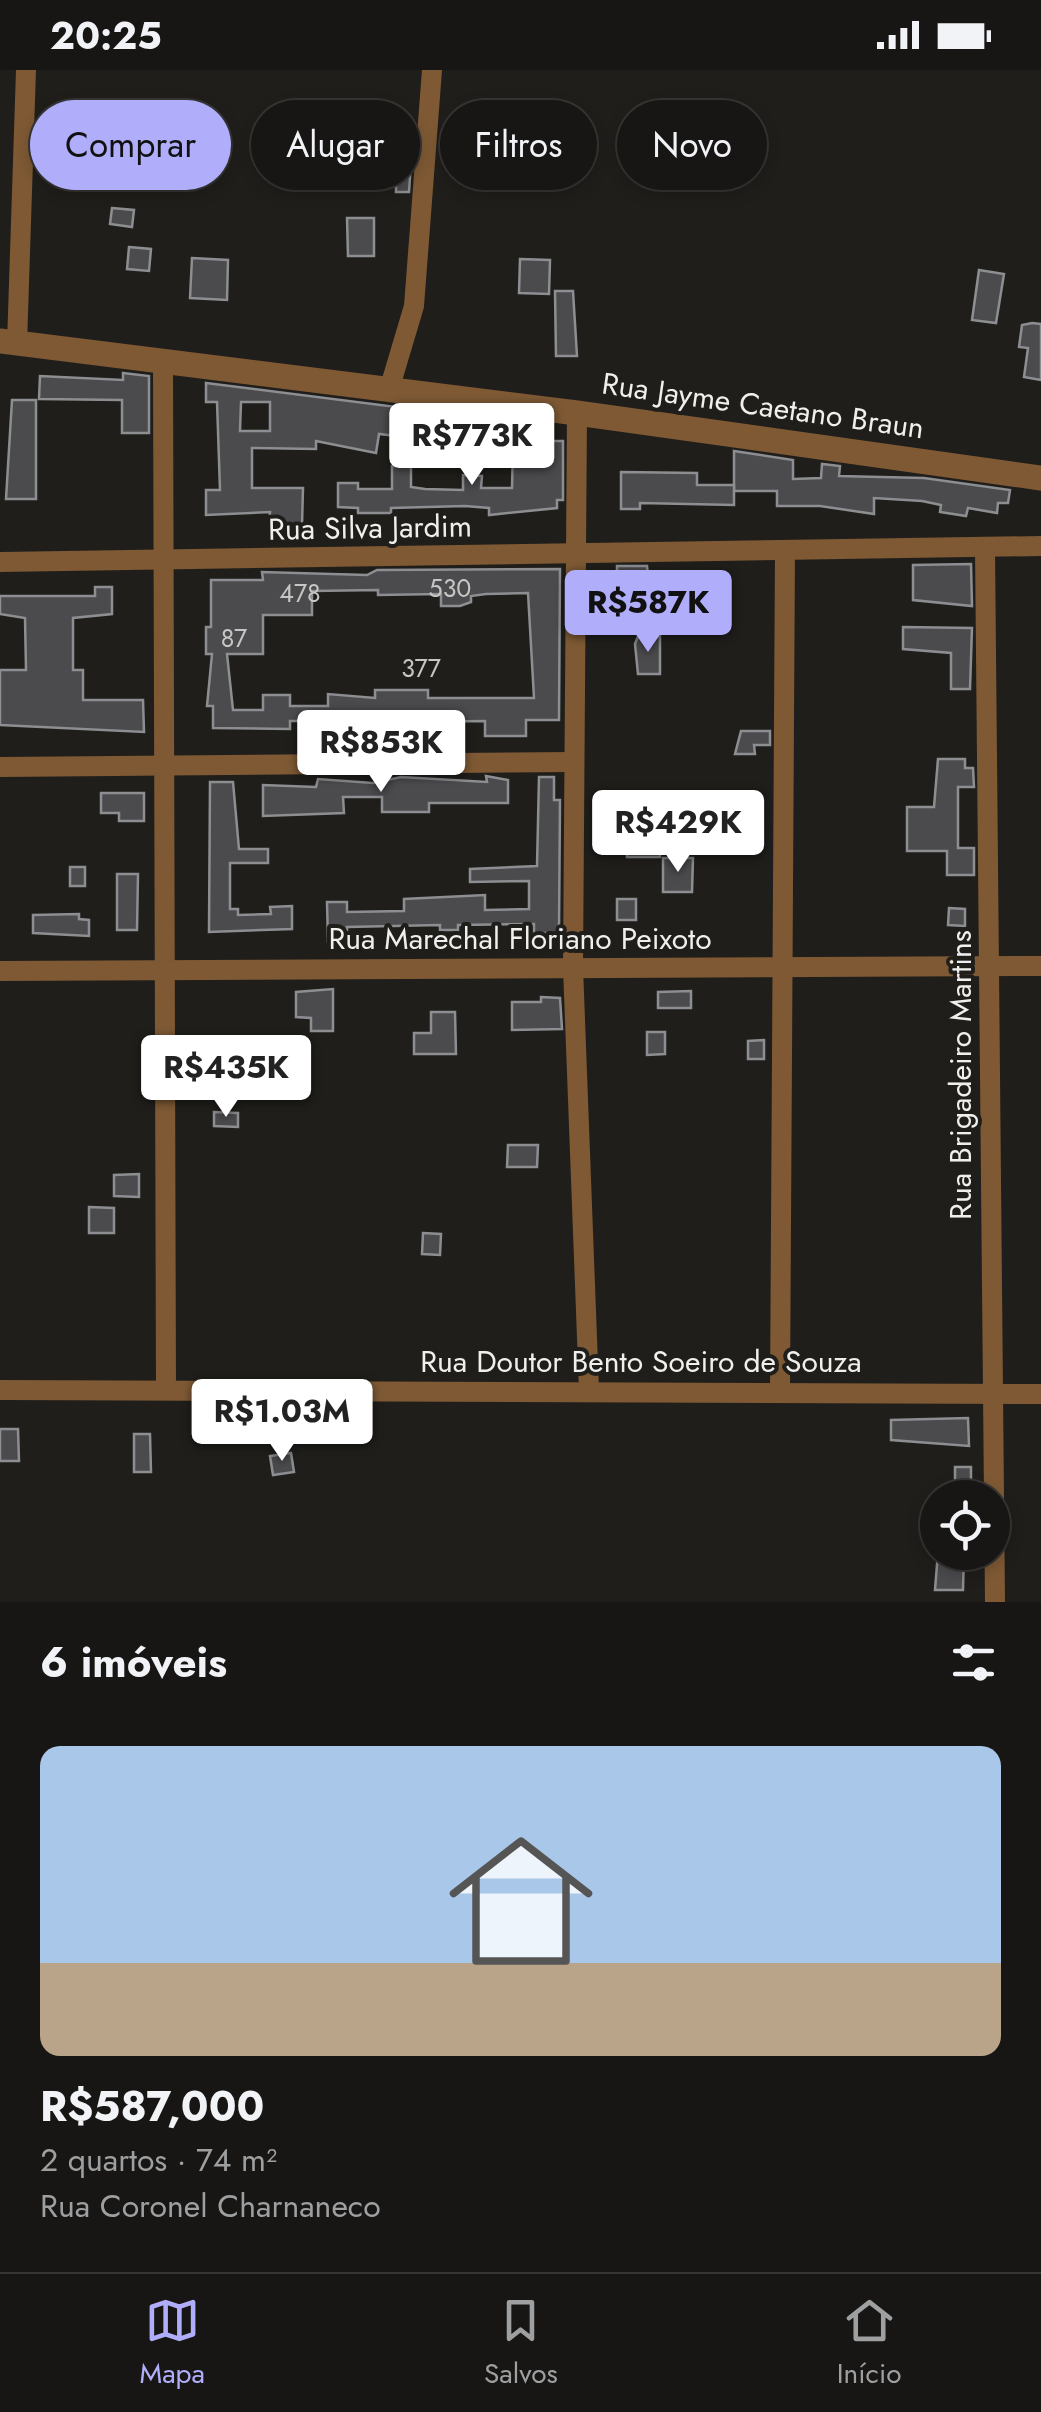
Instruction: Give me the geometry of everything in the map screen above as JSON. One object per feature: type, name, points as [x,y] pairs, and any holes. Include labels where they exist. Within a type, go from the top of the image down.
[{"type":"street","points":[[9,343],[26,70]]},
{"type":"street","points":[[389,390],[414,306],[432,70]]},
{"type":"street","name":"Rua Jayme Caetano Braun","points":[[9,343],[577,413],[1041,478]]},
{"type":"street","points":[[163,362],[166,1390]]},
{"type":"street","points":[[577,413],[573,967],[588,1391]]},
{"type":"street","name":"Rua Silva Jardim","points":[[0,562],[1041,546]]},
{"type":"street","name":"Rua Brigadeiro Martins","points":[[986,548],[995,1602]]},
{"type":"street","points":[[780,1393],[785,550]]},
{"type":"street","points":[[0,768],[572,762]]},
{"type":"street","name":"Rua Marechal Floriano Peixoto","points":[[0,970],[1041,966]]},
{"type":"street","name":"Rua Doutor Bento Soeiro de Souza","points":[[0,1390],[1041,1394]]},
{"type":"building","points":[[112,208],[134,210],[132,227],[110,224]]},
{"type":"building","points":[[347,218],[374,218],[374,256],[348,256]]},
{"type":"building","points":[[129,247],[151,249],[149,271],[127,269]]},
{"type":"building","points":[[192,258],[228,260],[227,300],[190,298]]},
{"type":"building","points":[[520,259],[550,260],[549,294],[519,293]]},
{"type":"building","points":[[979,270],[1004,274],[996,323],[972,320]]},
{"type":"building","points":[[555,291],[573,291],[577,356],[556,356]]},
{"type":"building","points":[[1041,324],[1041,380],[1024,377],[1028,348],[1019,347],[1022,325]]},
{"type":"building","points":[[123,373],[149,376],[149,433],[122,433],[122,400],[39,399],[40,376],[123,380]]},
{"type":"building","points":[[206,383],[436,412],[434,422],[465,426],[465,420],[504,421],[504,439],[438,442],[436,453],[421,451],[422,439],[379,434],[376,453],[316,441],[316,449],[252,448],[252,488],[303,488],[302,526],[269,525],[270,512],[206,515],[206,490],[220,490],[217,402],[206,402]],"holes":[[[241,402],[270,402],[270,431],[240,431]]]},
{"type":"building","points":[[12,400],[36,400],[36,499],[6,499]]},
{"type":"building","points":[[551,441],[563,441],[563,500],[557,500],[557,508],[489,515],[489,508],[465,506],[391,508],[391,513],[358,513],[358,508],[338,507],[338,483],[358,483],[358,489],[392,489],[392,466],[411,466],[411,487],[463,490],[463,475],[482,476],[481,488],[512,488],[513,446],[551,446]]},
{"type":"building","points":[[734,451],[793,460],[793,479],[821,478],[822,464],[840,466],[839,476],[924,478],[1010,490],[1008,503],[998,503],[997,513],[968,508],[966,516],[940,512],[941,505],[922,501],[874,498],[874,514],[820,506],[777,506],[777,491],[734,491]]},
{"type":"building","points":[[621,472],[697,473],[697,485],[734,485],[734,505],[640,503],[640,509],[621,509]]},
{"type":"building","points":[[971,564],[972,606],[913,600],[913,565]]},
{"type":"building","points":[[617,566],[647,566],[652,607],[617,606]]},
{"type":"building","points":[[560,569],[559,720],[526,720],[526,736],[485,736],[485,721],[409,722],[409,717],[369,717],[369,726],[346,725],[346,732],[319,733],[319,721],[290,721],[290,729],[213,728],[213,706],[207,706],[212,654],[206,654],[206,627],[211,627],[211,580],[263,580],[262,572],[367,575],[377,570]],"holes":[[[378,590],[378,595],[441,594],[441,606],[460,606],[471,602],[471,596],[528,593],[534,698],[428,698],[428,690],[375,690],[375,698],[328,694],[328,706],[290,706],[290,695],[263,695],[263,710],[233,710],[227,654],[263,654],[263,615],[312,615],[312,591]]]},
{"type":"building","points":[[95,587],[112,587],[112,614],[73,618],[73,670],[83,670],[83,700],[143,700],[144,732],[0,725],[0,670],[26,670],[25,618],[0,614],[0,596],[95,596]]},
{"type":"building","points":[[680,592],[723,592],[723,627],[674,622],[674,602],[680,602]]},
{"type":"building","points":[[903,627],[972,628],[970,689],[951,689],[951,653],[903,649]]},
{"type":"building","points":[[638,636],[660,636],[660,674],[638,674]]},
{"type":"building","points":[[741,731],[770,731],[770,745],[754,745],[755,754],[735,754]]},
{"type":"building","points":[[938,759],[965,759],[965,768],[973,768],[974,787],[958,787],[958,848],[974,848],[974,875],[947,875],[947,851],[907,851],[907,807],[934,807]]},
{"type":"building","points":[[486,776],[508,780],[508,803],[429,803],[429,812],[382,812],[382,797],[343,797],[344,813],[263,816],[263,785],[316,787],[318,779],[373,783],[401,777],[487,782]]},
{"type":"building","points":[[539,777],[554,777],[554,800],[560,800],[559,933],[534,933],[534,924],[458,925],[458,930],[440,930],[440,925],[347,927],[347,941],[328,942],[327,902],[347,902],[347,912],[404,911],[404,899],[485,895],[485,910],[529,909],[529,881],[470,882],[470,869],[537,866]]},
{"type":"building","points":[[210,782],[233,782],[239,849],[268,849],[268,863],[230,863],[230,909],[238,909],[238,915],[271,914],[270,907],[292,906],[292,929],[209,932]]},
{"type":"building","points":[[101,793],[144,793],[144,821],[119,821],[119,813],[101,813]]},
{"type":"building","points":[[626,799],[651,799],[651,836],[660,836],[660,857],[627,857]]},
{"type":"building","points":[[742,802],[762,802],[762,820],[742,820]]},
{"type":"building","points":[[663,858],[693,858],[692,892],[663,892]]},
{"type":"building","points":[[70,867],[85,867],[85,886],[70,886]]},
{"type":"building","points":[[117,874],[138,874],[137,930],[117,930]]},
{"type":"building","points":[[617,899],[636,899],[636,920],[617,920]]},
{"type":"building","points":[[949,908],[965,909],[965,926],[948,925]]},
{"type":"building","points":[[79,914],[79,919],[89,920],[89,936],[33,933],[33,915]]},
{"type":"building","points":[[333,989],[333,1031],[311,1031],[311,1018],[296,1017],[296,992]]},
{"type":"building","points":[[691,991],[691,1008],[658,1008],[658,992]]},
{"type":"building","points":[[541,997],[560,998],[562,1029],[512,1030],[512,1002],[541,1002]]},
{"type":"building","points":[[431,1012],[455,1012],[456,1054],[414,1054],[414,1033],[431,1033]]},
{"type":"building","points":[[647,1032],[665,1032],[665,1054],[647,1055]]},
{"type":"building","points":[[764,1040],[764,1059],[748,1059],[748,1041]]},
{"type":"building","points":[[214,1112],[238,1113],[238,1127],[214,1126]]},
{"type":"building","points":[[508,1145],[538,1145],[537,1167],[507,1167]]},
{"type":"building","points":[[139,1174],[139,1197],[114,1196],[114,1175]]},
{"type":"building","points":[[89,1207],[114,1208],[114,1233],[89,1233]]},
{"type":"building","points":[[423,1233],[441,1234],[440,1255],[422,1254]]},
{"type":"building","points":[[968,1418],[969,1446],[891,1440],[891,1420]]},
{"type":"building","points":[[0,1429],[18,1429],[19,1461],[0,1461]]},
{"type":"building","points":[[134,1434],[150,1434],[151,1472],[134,1472]]},
{"type":"building","points":[[291,1453],[294,1472],[273,1475],[270,1456]]},
{"type":"building","points":[[955,1467],[971,1467],[971,1480],[955,1480]]},
{"type":"building","points":[[937,1570],[964,1570],[963,1590],[935,1590]]}]
